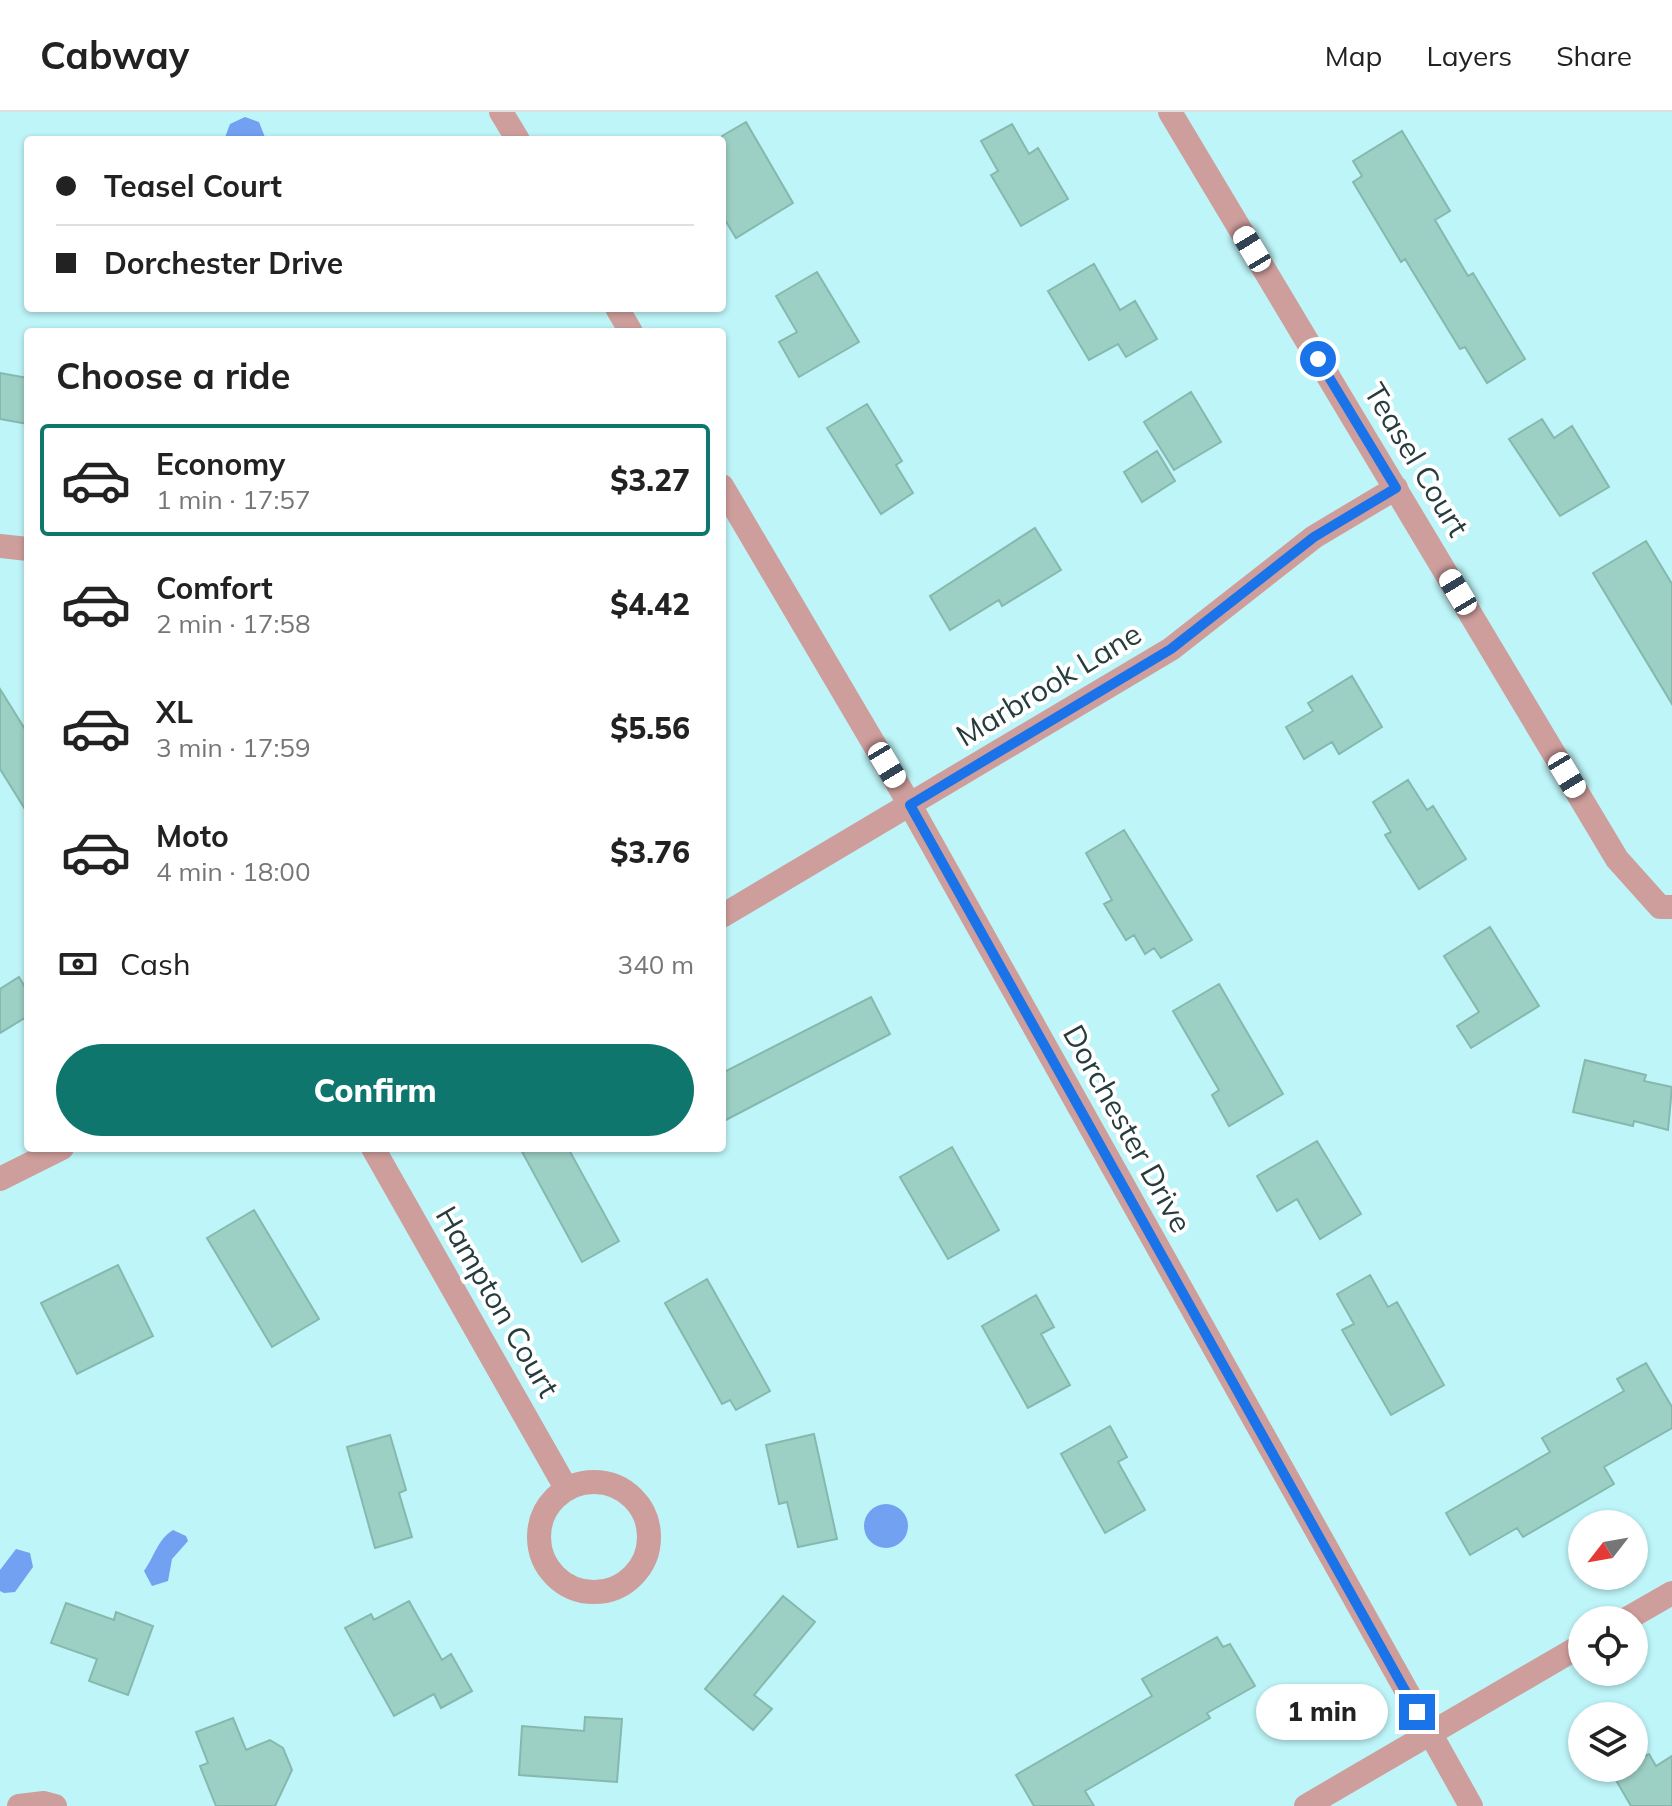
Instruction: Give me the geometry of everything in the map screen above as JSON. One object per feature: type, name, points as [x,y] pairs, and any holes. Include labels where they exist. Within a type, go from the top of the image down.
[{"type":"street","points":[[501,112],[516,136]]},
{"type":"street","name":"Teasel Court","points":[[1170,112],[1617,859],[1660,907],[1672,907]]},
{"type":"street","name":"Marbrook Lane","points":[[726,914],[1171,649],[1314,537],[1396,488]]},
{"type":"street","name":"Dorchester Drive","points":[[726,493],[910,805],[1471,1806]]},
{"type":"street","points":[[0,546],[24,549]]},
{"type":"street","points":[[0,1179],[54,1152]]},
{"type":"street","name":"Hampton Court","points":[[375,1152],[566,1488]]},
{"type":"street","points":[[583,1482],[601,1482],[619,1487],[644,1513],[649,1531],[648,1549],[641,1566],[630,1580],[614,1589],[596,1593],[577,1591],[561,1582],[548,1569],[540,1552],[540,1525],[551,1500],[566,1488],[583,1482]]},
{"type":"street","points":[[1648,1607],[1672,1593]]},
{"type":"street","points":[[1306,1806],[1568,1653]]},
{"type":"street","points":[[19,1806],[44,1803],[55,1806]]},
{"type":"water","points":[[245,117],[259,122],[264,136],[226,136],[230,124]]},
{"type":"water","points":[[886,1504],[902,1510],[908,1526],[902,1542],[886,1548],[870,1542],[864,1526],[870,1510]]},
{"type":"water","points":[[173,1530],[186,1536],[188,1541],[172,1559],[168,1581],[152,1586],[144,1571],[160,1543]]},
{"type":"water","points":[[16,1549],[30,1553],[33,1567],[15,1592],[4,1593],[0,1591],[0,1570]]},
{"type":"building","points":[[746,122],[793,203],[736,238],[726,222],[726,136],[722,136]]},
{"type":"building","points":[[1012,124],[1029,154],[1038,148],[1068,199],[1021,226],[991,175],[998,171],[981,141]]},
{"type":"building","points":[[1402,131],[1450,211],[1435,220],[1468,276],[1473,273],[1525,359],[1487,383],[1465,347],[1460,349],[1405,259],[1401,262],[1353,182],[1362,176],[1353,161]]},
{"type":"building","points":[[1094,264],[1120,310],[1135,301],[1157,339],[1126,357],[1118,344],[1089,360],[1048,291]]},
{"type":"building","points":[[817,272],[859,342],[799,377],[779,342],[797,332],[776,296]]},
{"type":"building","points":[[0,373],[24,377],[24,423],[0,419]]},
{"type":"building","points":[[1191,392],[1221,442],[1174,470],[1144,422]]},
{"type":"building","points":[[867,404],[902,461],[896,465],[913,493],[881,514],[827,428]]},
{"type":"building","points":[[1542,419],[1554,438],[1572,426],[1609,487],[1560,516],[1509,439]]},
{"type":"building","points":[[1157,451],[1175,481],[1142,502],[1124,472]]},
{"type":"building","points":[[1035,528],[1061,570],[1002,606],[999,600],[950,630],[930,596]]},
{"type":"building","points":[[1646,541],[1672,584],[1672,704],[1593,573]]},
{"type":"building","points":[[1352,676],[1382,727],[1339,754],[1332,742],[1304,759],[1286,727],[1313,711],[1308,703]]},
{"type":"building","points":[[0,689],[24,728],[24,808],[0,769]]},
{"type":"building","points":[[1408,780],[1427,810],[1433,806],[1466,859],[1419,889],[1385,835],[1391,832],[1373,802]]},
{"type":"building","points":[[1124,830],[1192,940],[1161,958],[1154,948],[1145,954],[1134,935],[1126,940],[1104,904],[1112,900],[1086,853]]},
{"type":"building","points":[[1490,927],[1539,1006],[1471,1048],[1457,1026],[1479,1012],[1444,956]]},
{"type":"building","points":[[19,977],[24,985],[24,1018],[0,1033],[0,989]]},
{"type":"building","points":[[1219,984],[1283,1094],[1229,1126],[1212,1095],[1219,1090],[1173,1011]]},
{"type":"building","points":[[871,997],[890,1034],[726,1120],[726,1071]]},
{"type":"building","points":[[1585,1060],[1646,1075],[1644,1081],[1672,1087],[1668,1130],[1634,1121],[1633,1126],[1573,1112]]},
{"type":"building","points":[[1317,1141],[1361,1214],[1320,1239],[1297,1199],[1277,1211],[1257,1176]]},
{"type":"building","points":[[952,1147],[999,1230],[948,1259],[900,1177]]},
{"type":"building","points":[[522,1152],[570,1152],[619,1241],[582,1262]]},
{"type":"building","points":[[254,1210],[319,1319],[272,1347],[207,1238]]},
{"type":"building","points":[[118,1265],[153,1336],[77,1374],[41,1303]]},
{"type":"building","points":[[1370,1275],[1388,1307],[1397,1302],[1444,1385],[1391,1415],[1342,1330],[1354,1324],[1337,1294]]},
{"type":"building","points":[[707,1279],[770,1391],[736,1410],[730,1400],[722,1404],[665,1303]]},
{"type":"building","points":[[1036,1295],[1054,1327],[1041,1334],[1070,1385],[1028,1408],[982,1326]]},
{"type":"building","points":[[1646,1363],[1672,1407],[1672,1428],[1604,1467],[1614,1484],[1523,1537],[1517,1528],[1470,1555],[1446,1513],[1550,1452],[1542,1438],[1624,1391],[1617,1379]]},
{"type":"building","points":[[1110,1426],[1127,1457],[1118,1462],[1145,1510],[1105,1533],[1061,1454]]},
{"type":"building","points":[[814,1434],[837,1539],[798,1547],[787,1502],[779,1504],[766,1445]]},
{"type":"building","points":[[390,1435],[406,1490],[399,1493],[412,1537],[375,1548],[347,1447]]},
{"type":"building","points":[[783,1596],[815,1622],[754,1695],[772,1709],[753,1730],[705,1689]]},
{"type":"building","points":[[409,1601],[442,1660],[451,1654],[472,1691],[441,1708],[434,1694],[394,1716],[345,1628],[371,1614],[374,1620]]},
{"type":"building","points":[[66,1603],[114,1620],[116,1612],[153,1626],[128,1695],[89,1681],[97,1659],[51,1643]]},
{"type":"building","points":[[1217,1637],[1223,1647],[1230,1644],[1255,1686],[1207,1713],[1210,1718],[1085,1791],[1094,1806],[1034,1806],[1016,1775],[1152,1696],[1142,1679]]},
{"type":"building","points":[[585,1717],[622,1719],[617,1782],[519,1775],[522,1726],[584,1731]]},
{"type":"building","points":[[233,1718],[246,1750],[270,1740],[283,1748],[292,1770],[275,1806],[216,1806],[200,1766],[208,1763],[196,1732]]},
{"type":"building","points":[[1648,1755],[1656,1766],[1672,1756],[1672,1806],[1631,1806],[1617,1782],[1648,1782]]},
{"type":"route","points":[[1318,359],[1396,488],[1314,537],[1171,649],[910,805],[1417,1712]]}]
